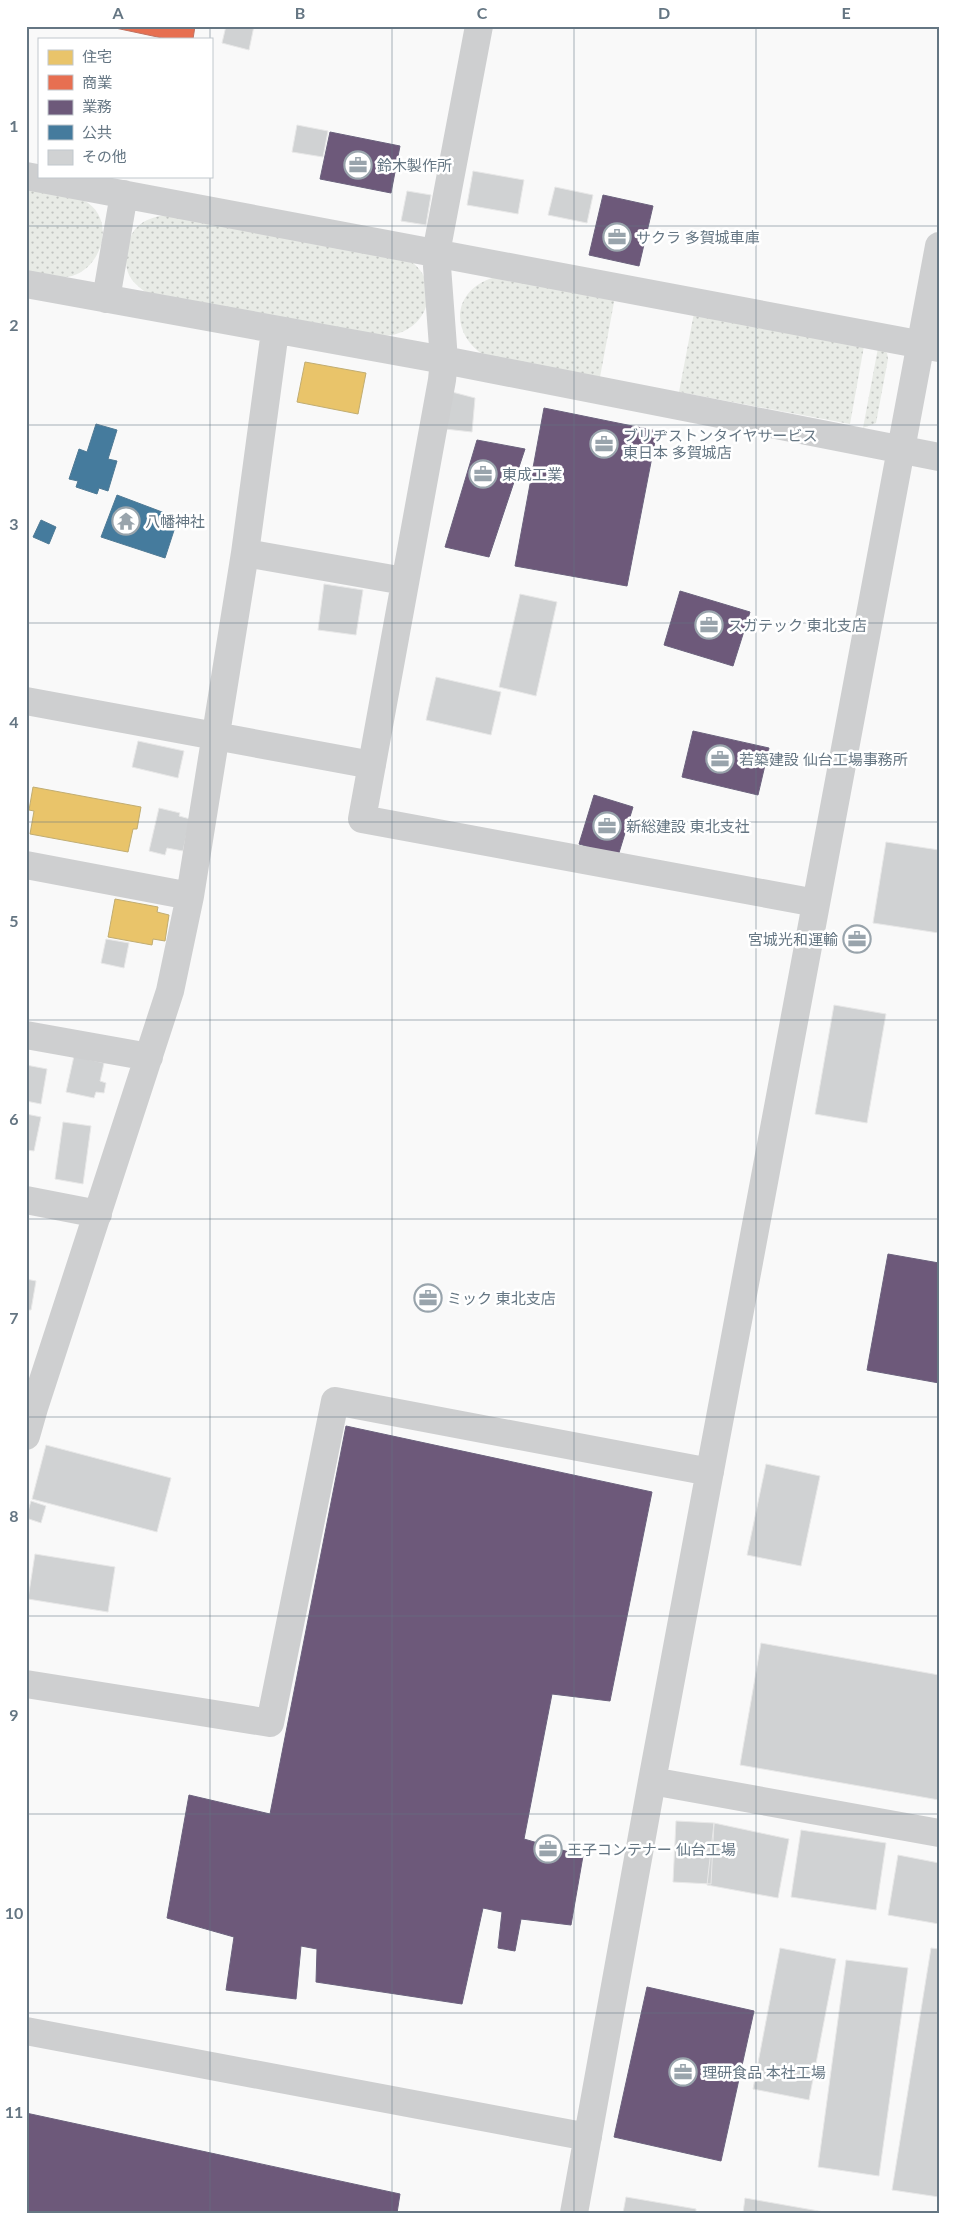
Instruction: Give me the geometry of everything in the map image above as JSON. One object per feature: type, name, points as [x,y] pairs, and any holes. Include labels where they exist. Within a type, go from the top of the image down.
[{"type":"street","points":[[479,26],[436,253],[444,360],[441,389],[404,581],[362,819],[816,903]]},
{"type":"street","points":[[26,176],[930,347]]},
{"type":"street","points":[[106,299],[124,194]]},
{"type":"street","points":[[574,2213],[652,1781],[901,450],[930,347],[939,246]]},
{"type":"street","points":[[26,284],[275,331],[444,360],[939,456]]},
{"type":"street","points":[[26,1436],[30,1407],[98,1214],[170,991],[190,896],[216,737],[245,553],[275,331]]},
{"type":"street","points":[[245,553],[404,581]]},
{"type":"street","points":[[26,701],[372,765]]},
{"type":"street","points":[[26,865],[190,896]]},
{"type":"street","points":[[26,1035],[149,1057]]},
{"type":"street","points":[[26,1200],[98,1214]]},
{"type":"street","points":[[26,1684],[270,1723],[335,1401],[710,1472]]},
{"type":"street","points":[[652,1781],[939,1833]]},
{"type":"street","points":[[26,2031],[588,2137]]},
{"type":"shaded area","points":[[26,188],[77,198],[94,208],[100,218],[103,229],[102,241],[92,263],[83,271],[72,276],[61,277],[26,271]]},
{"type":"shaded area","points":[[165,215],[408,259],[419,269],[426,281],[428,293],[426,305],[421,317],[412,326],[400,333],[385,336],[150,295],[133,282],[130,277],[126,265],[127,250],[131,235],[139,225],[150,219]]},
{"type":"shaded area","points":[[500,276],[615,297],[600,377],[485,356],[473,346],[464,334],[460,322],[461,310],[465,299],[473,289],[485,281]]},
{"type":"shaded area","points":[[694,313],[864,346],[850,424],[679,392]]},
{"type":"shaded area","points":[[878,348],[887,353],[888,359],[876,423],[863,428]]},
{"type":"building: 住宅","points":[[305,362],[366,373],[358,414],[297,402]]},
{"type":"building: 住宅","points":[[33,787],[141,807],[137,829],[133,829],[128,852],[30,834],[34,811],[29,810]]},
{"type":"building: 住宅","points":[[115,899],[158,907],[157,912],[169,915],[165,941],[153,939],[152,945],[108,937]]},
{"type":"building: 商業","points":[[106,26],[195,26],[193,38],[162,38]]},
{"type":"building: 業務","points":[[330,132],[400,146],[391,193],[320,179]]},
{"type":"building: 業務","points":[[603,195],[653,206],[639,266],[589,255]]},
{"type":"building: 業務","points":[[544,408],[657,431],[627,586],[515,566]]},
{"type":"building: 業務","points":[[477,440],[525,449],[489,557],[445,547]]},
{"type":"building: 業務","points":[[680,591],[750,612],[733,666],[664,645]]},
{"type":"building: 業務","points":[[693,731],[769,748],[758,795],[682,777]]},
{"type":"building: 業務","points":[[594,795],[633,807],[618,856],[579,844]]},
{"type":"building: 業務","points":[[888,1254],[939,1263],[939,1383],[867,1370]]},
{"type":"building: 業務","points":[[346,1426],[652,1492],[610,1701],[552,1694],[524,1839],[583,1856],[571,1925],[521,1919],[515,1951],[498,1948],[502,1912],[483,1908],[462,2004],[316,1982],[317,1949],[301,1946],[296,1999],[226,1990],[234,1937],[167,1918],[189,1795],[270,1814]]},
{"type":"building: 業務","points":[[647,1987],[754,2011],[721,2161],[614,2137]]},
{"type":"building: 業務","points":[[26,2113],[400,2194],[397,2213],[26,2213]]},
{"type":"building: 公共","points":[[96,424],[117,430],[108,459],[117,461],[108,491],[99,488],[97,494],[76,487],[78,481],[69,479],[79,449],[87,452]]},
{"type":"building: 公共","points":[[117,495],[178,518],[165,558],[101,537]]},
{"type":"building: 公共","points":[[41,520],[56,527],[49,544],[33,537]]},
{"type":"building: その他","points":[[226,26],[254,26],[249,50],[222,43]]},
{"type":"building: その他","points":[[297,125],[328,131],[323,157],[292,152]]},
{"type":"building: その他","points":[[473,171],[524,180],[518,214],[467,205]]},
{"type":"building: その他","points":[[555,187],[593,195],[587,223],[548,215]]},
{"type":"building: その他","points":[[407,191],[431,195],[426,225],[401,221]]},
{"type":"building: その他","points":[[452,392],[475,398],[472,432],[445,429]]},
{"type":"building: その他","points":[[324,584],[363,590],[356,635],[318,630]]},
{"type":"building: その他","points":[[520,594],[557,602],[536,696],[499,687]]},
{"type":"building: その他","points":[[436,677],[501,692],[491,735],[426,720]]},
{"type":"building: その他","points":[[138,741],[184,751],[178,778],[132,767]]},
{"type":"building: その他","points":[[159,808],[180,813],[179,816],[190,819],[183,851],[167,848],[165,855],[149,851]]},
{"type":"building: その他","points":[[886,842],[939,850],[939,933],[873,923]]},
{"type":"building: その他","points":[[106,939],[129,943],[124,968],[101,963]]},
{"type":"building: その他","points":[[834,1005],[886,1014],[867,1123],[815,1114]]},
{"type":"building: その他","points":[[74,1056],[104,1063],[100,1081],[106,1083],[104,1093],[96,1092],[94,1098],[66,1092]]},
{"type":"building: その他","points":[[26,1065],[47,1069],[41,1104],[26,1101]]},
{"type":"building: その他","points":[[26,1114],[41,1117],[34,1151],[27,1150],[26,1152]]},
{"type":"building: その他","points":[[63,1122],[91,1126],[83,1184],[55,1179]]},
{"type":"building: その他","points":[[26,1279],[36,1281],[31,1310],[26,1310]]},
{"type":"building: その他","points":[[46,1445],[171,1478],[157,1532],[32,1499]]},
{"type":"building: その他","points":[[766,1464],[820,1476],[801,1566],[747,1555]]},
{"type":"building: その他","points":[[31,1501],[46,1506],[41,1523],[26,1518]]},
{"type":"building: その他","points":[[35,1554],[115,1567],[108,1612],[28,1599]]},
{"type":"building: その他","points":[[761,1643],[939,1675],[939,1800],[740,1765]]},
{"type":"building: その他","points":[[676,1821],[714,1823],[711,1884],[673,1882]]},
{"type":"building: その他","points":[[714,1823],[789,1839],[778,1898],[707,1885]]},
{"type":"building: その他","points":[[801,1830],[886,1843],[876,1910],[791,1897]]},
{"type":"building: その他","points":[[898,1855],[939,1863],[939,1924],[888,1915]]},
{"type":"building: その他","points":[[780,1948],[836,1959],[809,2100],[753,2089]]},
{"type":"building: その他","points":[[931,1948],[939,1949],[939,2197],[892,2190]]},
{"type":"building: その他","points":[[846,1960],[908,1968],[879,2176],[818,2167]]},
{"type":"building: その他","points":[[626,2197],[696,2209],[696,2213],[623,2213]]},
{"type":"building: その他","points":[[745,2198],[830,2213],[743,2213]]},
{"type":"place","name":"鈴木製作所","points":[[358,165]]},
{"type":"place","name":"サクラ 多賀城車庫","points":[[617,237]]},
{"type":"place","name":"ブリヂストンタイヤサービス 東日本 多賀城店","points":[[604,444]]},
{"type":"place","name":"東成工業","points":[[483,474]]},
{"type":"place","name":"八幡神社","points":[[126,521]]},
{"type":"place","name":"スガテック 東北支店","points":[[709,625]]},
{"type":"place","name":"若築建設 仙台工場事務所","points":[[720,759]]},
{"type":"place","name":"新総建設 東北支社","points":[[607,826]]},
{"type":"place","name":"宮城光和運輸","points":[[857,939]]},
{"type":"place","name":"ミック 東北支店","points":[[428,1298]]},
{"type":"place","name":"王子コンテナー 仙台工場","points":[[548,1849]]},
{"type":"place","name":"理研食品 本社工場","points":[[683,2072]]}]
